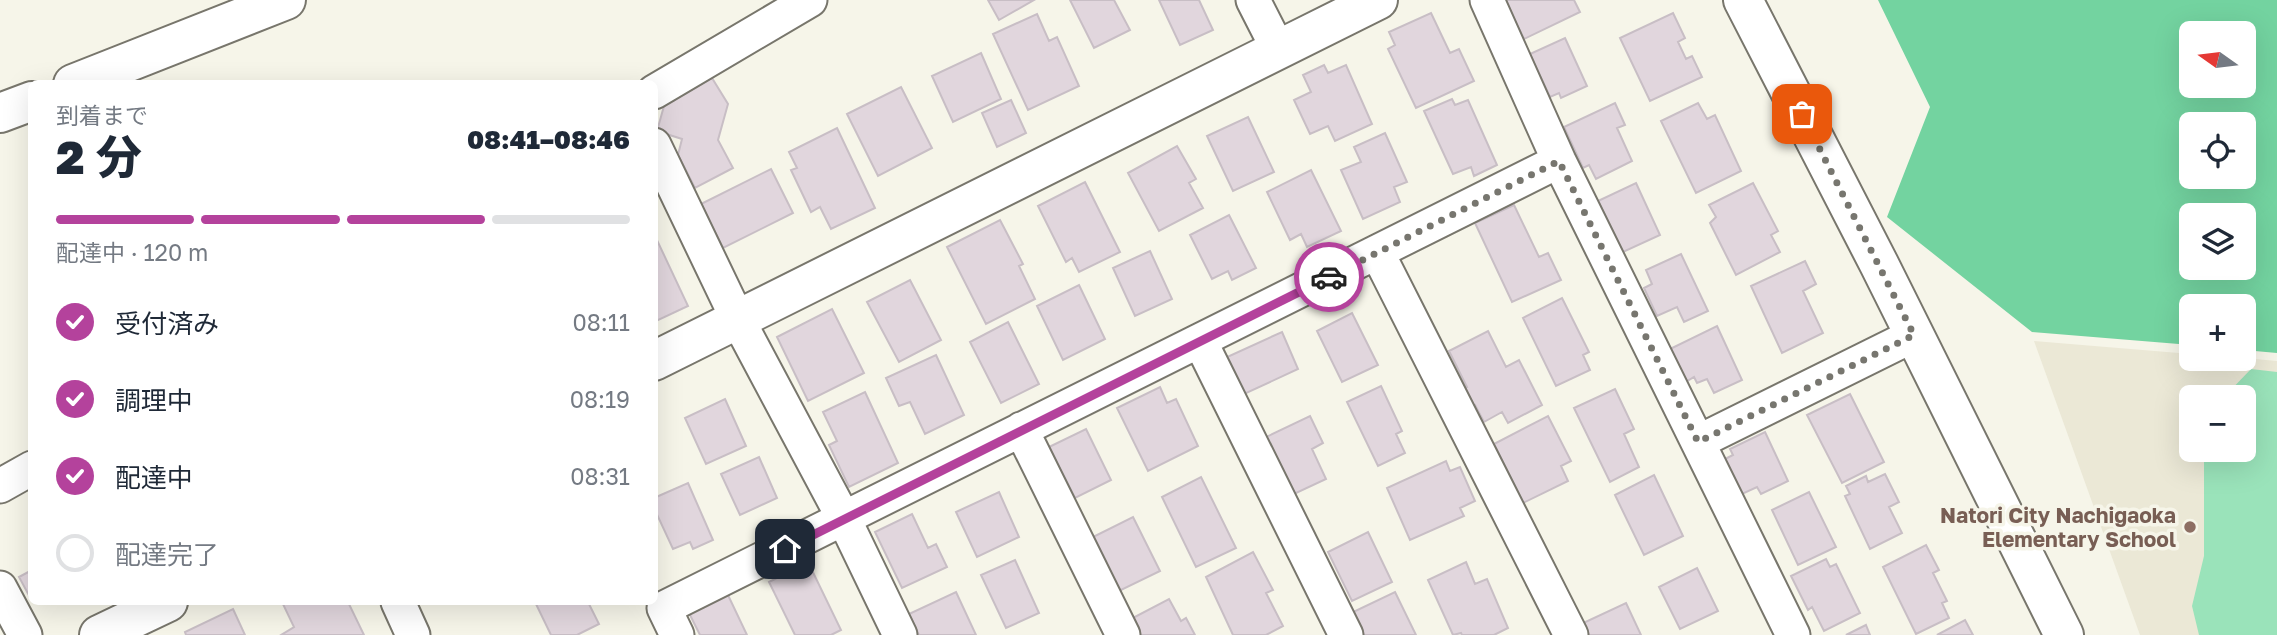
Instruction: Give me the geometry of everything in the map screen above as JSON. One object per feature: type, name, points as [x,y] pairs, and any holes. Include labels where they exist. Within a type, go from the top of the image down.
[{"type":"street","points":[[84,80],[286,0]]},
{"type":"street","points":[[658,90],[810,0]]},
{"type":"street","points":[[1253,0],[1279,51]]},
{"type":"street","points":[[658,359],[1378,0]]},
{"type":"street","points":[[1487,0],[1559,161],[1793,635]]},
{"type":"street","points":[[1743,0],[2064,635]]},
{"type":"street","points":[[0,113],[28,102]]},
{"type":"street","points":[[658,153],[738,320],[844,519],[900,635]]},
{"type":"street","points":[[677,635],[664,608],[1559,161]]},
{"type":"street","points":[[1377,253],[1571,635]]},
{"type":"street","points":[[1698,442],[1914,335]]},
{"type":"street","points":[[1200,341],[1346,635]]},
{"type":"street","points":[[1021,429],[1123,635]]},
{"type":"street","points":[[0,486],[28,470]]},
{"type":"street","points":[[0,588],[25,635]]},
{"type":"street","points":[[399,605],[413,635]]},
{"type":"street","points":[[99,635],[148,618]]},
{"type":"shaded area","name":"Natori City Nachigaoka Elementary School","points":[[2034,341],[2179,353],[2179,371],[2256,371],[2256,359],[2277,361],[2277,635],[2140,635]]},
{"type":"green space","points":[[1878,0],[2277,0],[2277,353],[2256,351],[2256,294],[2179,294],[2179,344],[2032,332],[1887,217],[1930,107]]},
{"type":"green space","points":[[2249,371],[2277,372],[2277,635],[2199,635],[2192,606],[2204,556],[2204,462],[2256,462],[2256,385],[2236,385]]},
{"type":"building","points":[[988,0],[1034,0],[999,20]]},
{"type":"building","points":[[1070,0],[1114,0],[1130,30],[1094,48]]},
{"type":"building","points":[[1159,0],[1199,0],[1213,30],[1180,45]]},
{"type":"building","points":[[1505,0],[1574,0],[1580,12],[1524,39]]},
{"type":"building","points":[[1431,13],[1450,53],[1459,49],[1474,81],[1416,108],[1388,49],[1395,45],[1389,32]]},
{"type":"building","points":[[1673,13],[1685,38],[1678,42],[1686,59],[1692,56],[1702,77],[1650,101],[1620,38]]},
{"type":"building","points":[[1037,14],[1049,41],[1057,37],[1079,86],[1028,110],[993,34]]},
{"type":"building","points":[[1565,38],[1587,86],[1561,98],[1559,93],[1550,97],[1530,54]]},
{"type":"building","points":[[981,53],[1001,99],[953,122],[932,76]]},
{"type":"building","points":[[1324,65],[1328,73],[1346,65],[1372,124],[1335,141],[1328,126],[1310,134],[1294,100],[1311,92],[1303,75]]},
{"type":"building","points":[[712,78],[728,104],[718,140],[733,168],[695,188],[678,155],[682,139],[658,131],[664,106]]},
{"type":"building","points":[[901,87],[932,148],[878,176],[847,114]]},
{"type":"building","points":[[1452,99],[1455,105],[1468,100],[1497,165],[1474,176],[1471,167],[1453,174],[1424,111]]},
{"type":"building","points":[[1011,100],[1026,133],[997,147],[982,113]]},
{"type":"building","points":[[1615,103],[1625,125],[1617,128],[1632,161],[1596,179],[1589,165],[1583,168],[1564,127]]},
{"type":"building","points":[[1698,103],[1707,119],[1715,115],[1741,171],[1696,193],[1661,121]]},
{"type":"building","points":[[1248,117],[1274,172],[1233,191],[1207,136]]},
{"type":"building","points":[[837,128],[875,208],[831,229],[820,207],[811,212],[791,170],[797,168],[789,152]]},
{"type":"building","points":[[1385,133],[1407,182],[1394,187],[1400,202],[1363,219],[1341,170],[1361,162],[1354,147]]},
{"type":"building","points":[[1177,146],[1196,179],[1189,183],[1203,208],[1159,231],[1128,173]]},
{"type":"building","points":[[771,169],[793,213],[723,248],[701,204]]},
{"type":"building","points":[[1311,170],[1341,231],[1307,247],[1301,234],[1290,240],[1267,192]]},
{"type":"building","points":[[1085,182],[1120,252],[1079,272],[1072,258],[1066,262],[1038,206]]},
{"type":"building","points":[[1636,183],[1660,235],[1623,252],[1598,201]]},
{"type":"building","points":[[1753,183],[1778,231],[1771,235],[1780,252],[1736,275],[1710,223],[1716,217],[1709,205]]},
{"type":"building","points":[[1514,205],[1539,257],[1548,253],[1561,280],[1512,302],[1475,223]]},
{"type":"building","points":[[1229,215],[1256,268],[1232,280],[1228,271],[1212,279],[1190,235]]},
{"type":"building","points":[[1000,220],[1023,264],[1019,266],[1035,299],[986,324],[947,247]]},
{"type":"building","points":[[658,242],[688,306],[658,320]]},
{"type":"building","points":[[1150,251],[1172,299],[1135,316],[1113,268]]},
{"type":"building","points":[[1681,254],[1708,311],[1684,322],[1677,307],[1657,316],[1644,288],[1652,284],[1646,270]]},
{"type":"building","points":[[1805,261],[1816,284],[1803,291],[1823,333],[1782,353],[1751,286]]},
{"type":"building","points":[[910,280],[941,340],[899,362],[867,302]]},
{"type":"building","points":[[1079,285],[1105,339],[1063,360],[1037,306]]},
{"type":"building","points":[[1562,298],[1589,352],[1583,355],[1590,370],[1556,386],[1523,318]]},
{"type":"building","points":[[832,309],[864,373],[808,401],[777,337]]},
{"type":"building","points":[[1352,313],[1378,365],[1342,382],[1317,331]]},
{"type":"building","points":[[1008,322],[1039,384],[1001,403],[970,342]]},
{"type":"building","points":[[1717,326],[1742,380],[1714,393],[1707,379],[1697,383],[1694,377],[1684,383],[1668,350]]},
{"type":"building","points":[[1488,331],[1506,367],[1519,360],[1542,405],[1508,423],[1502,412],[1484,422],[1475,405],[1469,407],[1461,390],[1467,387],[1449,351]]},
{"type":"building","points":[[1282,332],[1298,369],[1242,395],[1225,358]]},
{"type":"building","points":[[936,355],[964,415],[925,434],[910,402],[899,406],[886,378]]},
{"type":"building","points":[[1381,386],[1402,431],[1396,434],[1405,453],[1378,466],[1347,402]]},
{"type":"building","points":[[1160,387],[1167,403],[1176,399],[1198,446],[1148,471],[1117,408]]},
{"type":"building","points":[[1615,389],[1634,429],[1624,434],[1639,467],[1610,482],[1574,408]]},
{"type":"building","points":[[865,392],[898,463],[849,487],[829,445],[837,441],[823,412]]},
{"type":"building","points":[[1850,394],[1884,462],[1842,483],[1807,415]]},
{"type":"building","points":[[725,399],[746,446],[706,464],[685,418]]},
{"type":"building","points":[[1310,416],[1323,443],[1312,449],[1326,479],[1294,494],[1260,440]]},
{"type":"building","points":[[1548,416],[1571,461],[1561,466],[1568,481],[1523,503],[1494,444]]},
{"type":"building","points":[[1086,429],[1111,480],[1075,498],[1049,447]]},
{"type":"building","points":[[1765,432],[1788,481],[1761,494],[1757,487],[1742,494],[1725,459],[1733,455],[1730,449]]},
{"type":"building","points":[[759,457],[777,498],[740,515],[721,474]]},
{"type":"building","points":[[1446,461],[1450,471],[1460,467],[1475,501],[1460,508],[1464,516],[1410,540],[1387,488]]},
{"type":"building","points":[[1885,474],[1899,502],[1889,507],[1902,533],[1870,549],[1845,496],[1850,494],[1846,486],[1866,476],[1868,482]]},
{"type":"building","points":[[1654,475],[1683,536],[1644,555],[1615,495]]},
{"type":"building","points":[[1201,477],[1236,548],[1196,567],[1162,497]]},
{"type":"building","points":[[688,483],[713,540],[693,549],[690,542],[673,549],[658,517],[658,496]]},
{"type":"building","points":[[999,492],[1019,537],[977,557],[956,512]]},
{"type":"building","points":[[1809,492],[1836,547],[1798,565],[1772,510]]},
{"type":"building","points":[[912,514],[928,548],[936,544],[947,567],[902,588],[875,532]]},
{"type":"building","points":[[1133,517],[1160,571],[1117,592],[1091,538]]},
{"type":"building","points":[[1368,532],[1392,582],[1352,601],[1328,552]]},
{"type":"building","points":[[1926,545],[1939,570],[1933,573],[1947,601],[1942,603],[1949,618],[1916,634],[1883,567]]},
{"type":"building","points":[[1253,552],[1273,590],[1266,593],[1283,626],[1266,635],[1233,635],[1206,577]]},
{"type":"building","points":[[1826,559],[1830,567],[1836,564],[1860,613],[1824,631],[1812,607],[1808,610],[1791,576]]},
{"type":"building","points":[[1015,560],[1039,613],[1006,628],[981,575]]},
{"type":"building","points":[[808,562],[841,630],[831,635],[795,635],[769,582]]},
{"type":"building","points":[[1466,562],[1475,584],[1487,579],[1508,628],[1494,635],[1453,635],[1428,580]]},
{"type":"building","points":[[1697,568],[1718,611],[1680,629],[1659,587]]},
{"type":"building","points":[[28,572],[28,594],[19,577]]},
{"type":"building","points":[[956,592],[976,635],[919,635],[909,614]]},
{"type":"building","points":[[1395,592],[1416,635],[1359,635],[1349,614]]},
{"type":"building","points":[[727,593],[747,635],[700,635],[688,611]]},
{"type":"building","points":[[1169,599],[1181,621],[1186,618],[1195,635],[1137,635],[1129,620]]},
{"type":"building","points":[[1626,603],[1641,635],[1584,635],[1579,625]]},
{"type":"building","points":[[283,605],[349,605],[364,635],[281,635],[294,627]]},
{"type":"building","points":[[536,605],[590,605],[599,624],[577,635],[551,635]]},
{"type":"building","points":[[233,609],[245,635],[186,635],[185,632]]},
{"type":"building","points":[[1965,620],[1973,635],[1937,635]]},
{"type":"building","points":[[1866,625],[1870,635],[1846,635]]},
{"type":"way so far","points":[[1329,277],[1559,161],[1698,442],[1914,335],[1802,114]]},
{"type":"place","name":"Natori City Nachigaoka Elementary School","points":[[2190,527]]},
{"type":"route","points":[[785,549],[1329,277]]}]
